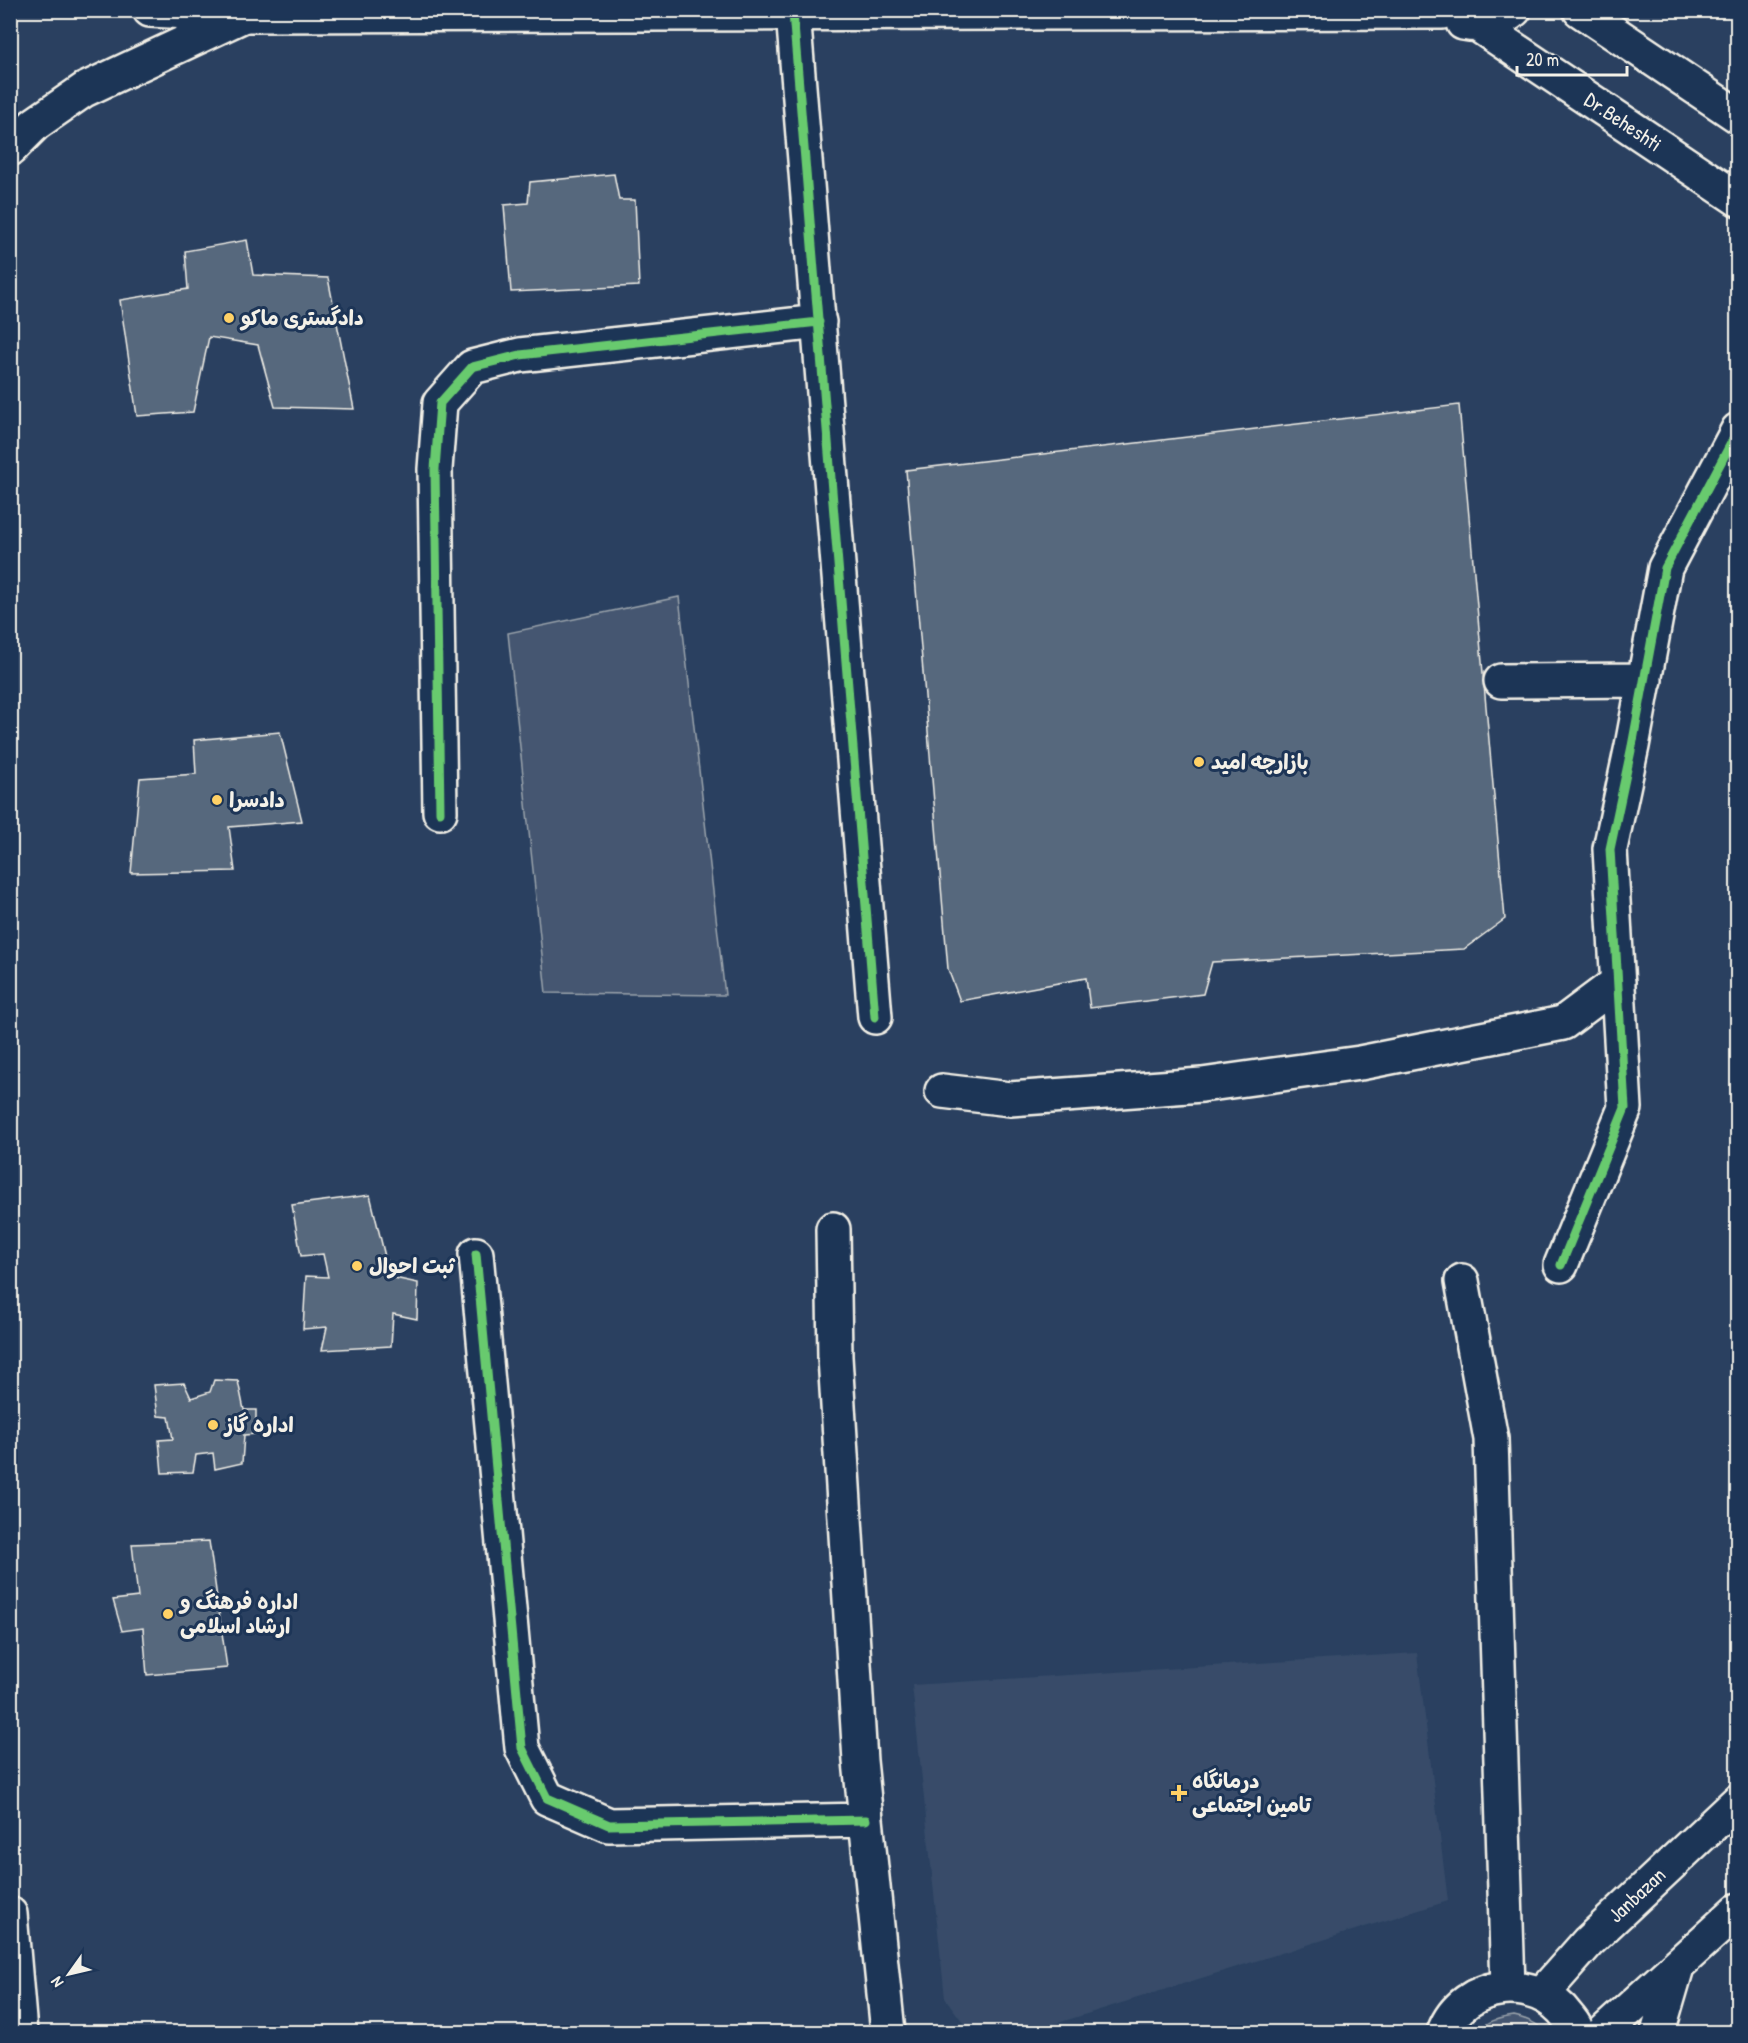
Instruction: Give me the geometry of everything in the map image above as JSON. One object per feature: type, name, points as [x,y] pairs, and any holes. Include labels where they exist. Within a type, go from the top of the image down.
[{"type":"main road","points":[[150,10],[244,15],[416,12],[1441,11]]},
{"type":"main road","points":[[1478,25],[1493,23],[1507,17],[1514,10]]},
{"type":"main road","points":[[1580,10],[1737,116]]},
{"type":"main road","name":"Dr.Beheshti","points":[[1441,11],[1465,24],[1478,25],[1737,199]]},
{"type":"main road","points":[[793,13],[875,1017]]},
{"type":"main road","points":[[10,149],[35,124],[84,90],[244,15]]},
{"type":"main road","points":[[440,812],[435,469],[440,404],[472,367],[520,355],[819,322]]},
{"type":"main road","points":[[1561,1265],[1625,1108],[1610,849],[1645,680],[1665,568],[1737,430]]},
{"type":"main road","points":[[1501,681],[1645,680]]},
{"type":"main road","points":[[942,1091],[1010,1099],[1202,1085],[1360,1063],[1563,1023],[1618,982]]},
{"type":"main road","points":[[833,1229],[835,1357],[860,1761],[888,2032]]},
{"type":"main road","points":[[476,1254],[522,1748],[548,1798],[609,1825],[866,1821]]},
{"type":"main road","points":[[1462,1281],[1491,1439],[1508,1987]]},
{"type":"main road","name":"Janbazan","points":[[1542,1994],[1588,1942],[1737,1801]]},
{"type":"main road","points":[[1604,2032],[1737,1910]]},
{"type":"main road","points":[[10,1914],[21,2030]]},
{"type":"main road","points":[[1658,2032],[1677,1967]]},
{"type":"main road","points":[[1441,2031],[1460,2007],[1482,1992],[1508,1987],[1525,1988],[1542,1994],[1562,2008],[1577,2032]]},
{"type":"shaded area","points":[[679,597],[725,995],[546,993],[508,633]]},
{"type":"shaded area","name":"درمانگاه تامین اجتماعی","points":[[1417,1653],[1448,1901],[1029,2032],[970,2032],[945,1998],[912,1685]]},
{"type":"shaded area","points":[[1514,2016],[1531,2021],[1545,2032],[1476,2032],[1494,2021]]},
{"type":"building","points":[[614,174],[619,200],[635,200],[639,286],[511,292],[504,205],[528,203],[530,182]]},
{"type":"building","name":"دادگستری ماکو","points":[[247,240],[253,275],[328,278],[354,409],[275,407],[258,345],[209,337],[193,412],[137,416],[120,300],[188,289],[185,251]]},
{"type":"building","points":[[1459,405],[1505,919],[1464,949],[1212,962],[1203,994],[1090,1008],[1086,978],[960,1001],[948,969],[906,470]]},
{"type":"building","name":"دادسرا","points":[[280,732],[302,821],[229,827],[235,871],[131,873],[140,778],[196,774],[194,740]]},
{"type":"building","name":"ثبت احوال","points":[[370,1195],[390,1277],[418,1283],[417,1319],[393,1314],[391,1346],[322,1350],[327,1327],[303,1329],[306,1276],[328,1277],[323,1254],[301,1256],[292,1205]]},
{"type":"building","name":"اداره گاز","points":[[214,1380],[238,1381],[244,1410],[256,1410],[256,1434],[244,1435],[242,1463],[215,1469],[213,1453],[196,1455],[193,1472],[162,1473],[159,1440],[173,1439],[169,1417],[158,1416],[154,1385],[184,1383],[191,1398],[210,1392]]},
{"type":"building","name":"اداره فرهنگ و ارشاد اسلامی","points":[[209,1541],[227,1668],[147,1675],[143,1628],[122,1631],[113,1600],[138,1597],[132,1544]]},
{"type":"cycle path","points":[[793,13],[875,1017]]},
{"type":"cycle path","points":[[440,812],[435,469],[440,403],[472,367],[520,355],[819,322]]},
{"type":"cycle path","points":[[1561,1265],[1625,1108],[1610,849],[1632,746],[1665,568],[1738,430]]},
{"type":"cycle path","points":[[476,1254],[522,1748],[547,1798],[609,1825],[866,1820]]},
{"type":"place","name":"دادگستری ماکو","points":[[229,318]]},
{"type":"place","name":"بازارچه امید","points":[[1199,762]]},
{"type":"place","name":"دادسرا","points":[[217,800]]},
{"type":"place","name":"ثبت احوال","points":[[357,1266]]},
{"type":"place","name":"اداره گاز","points":[[213,1425]]},
{"type":"place","name":"اداره فرهنگ و ارشاد اسلامی","points":[[168,1614]]},
{"type":"place","name":"درمانگاه تامین اجتماعی","points":[[1179,1793]]}]
